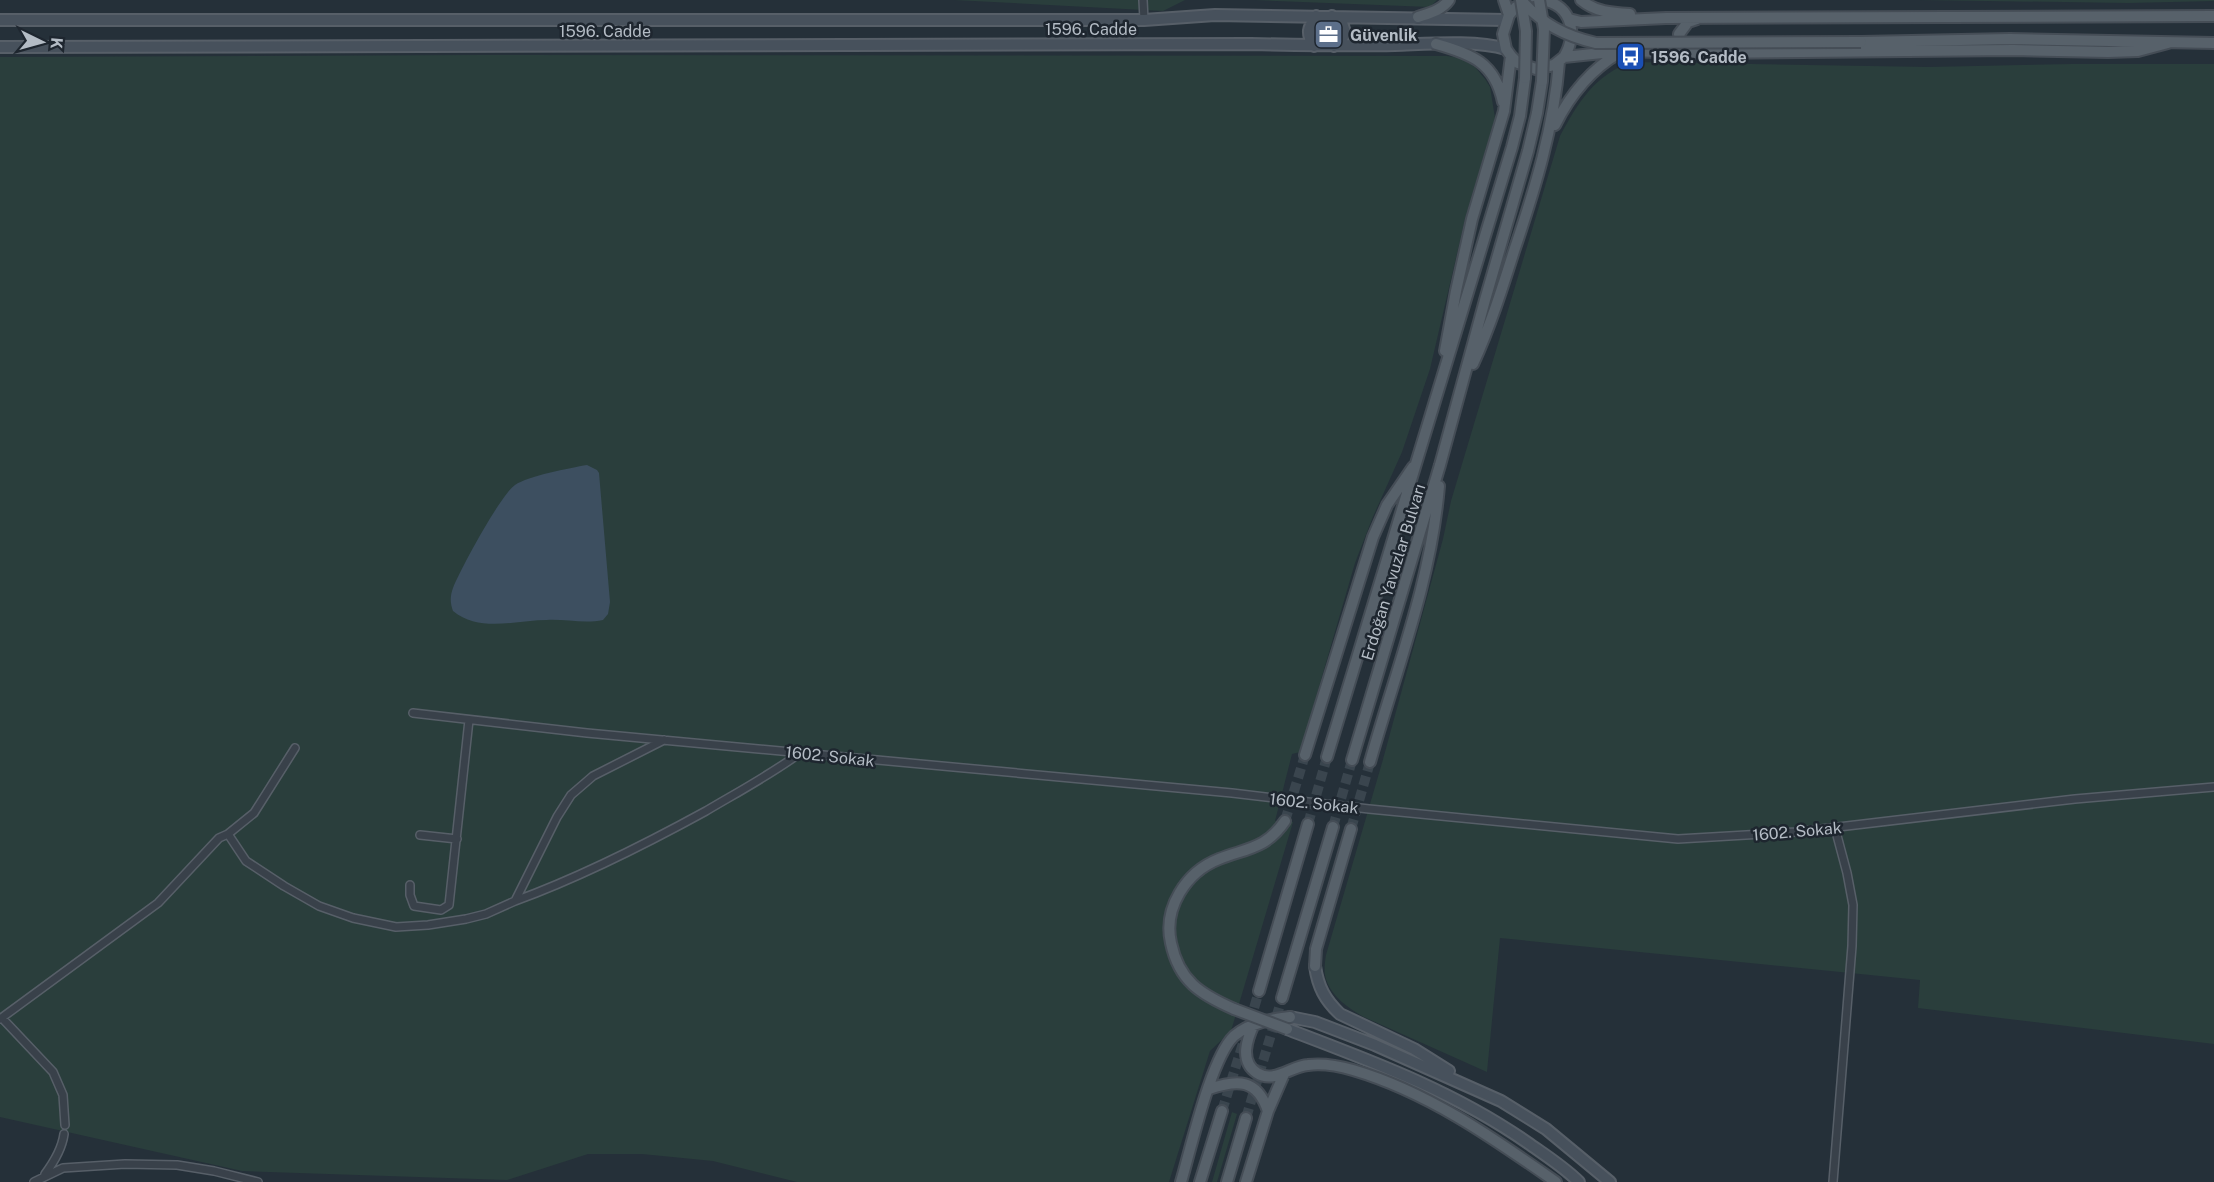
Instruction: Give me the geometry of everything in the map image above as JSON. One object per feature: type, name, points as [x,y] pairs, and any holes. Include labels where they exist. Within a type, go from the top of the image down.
[{"type":"main road","points":[[1419,17],[1432,13],[1449,0]]},
{"type":"main road","name":"Erdoğan Yavuzlar Bulvarı","points":[[1438,393],[1463,257],[1504,111],[1508,53],[1503,34],[1507,17],[1504,0]]},
{"type":"main road","name":"1596. Cadde","points":[[1521,0],[1540,19],[1563,34],[1596,43],[2010,39],[2214,43]]},
{"type":"main road","name":"Erdoğan Yavuzlar Bulvarı","points":[[1327,758],[1520,116],[1525,78],[1526,31],[1521,0]]},
{"type":"main road","points":[[1507,17],[1516,7],[1536,0],[1552,3],[1567,17],[1581,22],[1666,18],[2214,16]]},
{"type":"main road","name":"Erdoğan Yavuzlar Bulvarı","points":[[1352,760],[1440,465],[1528,152],[1542,81],[1544,29],[1536,0]]},
{"type":"main road","name":"Erdoğan Yavuzlar Bulvarı","points":[[1461,391],[1486,335],[1530,202],[1546,144],[1555,104],[1561,59],[1572,40],[1572,30],[1562,0]]},
{"type":"main road","points":[[1581,0],[1604,12],[1666,18]]},
{"type":"main road","name":"1596. Cadde","points":[[0,20],[1144,20],[1215,15],[1507,17]]},
{"type":"main road","points":[[1314,46],[1308,35],[1308,28],[1316,16]]},
{"type":"main road","points":[[1332,16],[1342,23],[1345,32],[1341,42],[1334,46]]},
{"type":"main road","points":[[1700,18],[1688,22],[1679,33],[1681,42],[1700,53]]},
{"type":"main road","name":"1596. Cadde","points":[[0,47],[1436,44],[1494,45],[1508,53],[1518,63],[1536,69],[1545,68],[1561,59],[1621,51],[1700,53],[2001,50],[2109,52],[2138,51],[2168,43]]},
{"type":"main road","points":[[1436,44],[1467,54],[1483,64],[1495,78],[1504,111]]},
{"type":"main road","points":[[1546,144],[1578,87],[1602,64],[1621,51]]},
{"type":"main road","points":[[1305,755],[1373,537],[1387,505],[1418,459]]},
{"type":"main road","points":[[1370,762],[1425,579],[1436,525],[1440,465]]},
{"type":"main road","points":[[1285,822],[1267,841],[1249,850],[1210,863],[1192,877],[1179,893],[1170,915],[1169,937],[1174,959],[1184,976],[1206,995],[1234,1008],[1392,1069],[1456,1099],[1522,1138],[1579,1182]]},
{"type":"main road","points":[[1259,991],[1308,824]]},
{"type":"main road","points":[[1282,998],[1333,827]]},
{"type":"main road","points":[[1351,829],[1316,949],[1315,966],[1320,989],[1331,1006],[1340,1014],[1430,1058],[1468,1085]]},
{"type":"main road","points":[[1181,1182],[1216,1066],[1227,1044],[1241,1031],[1254,1024],[1290,1017],[1306,1019],[1345,1033],[1468,1085],[1529,1117],[1610,1182]]},
{"type":"main road","points":[[1254,1024],[1245,1048],[1251,1067],[1257,1073],[1266,1077],[1317,1064],[1353,1070],[1382,1080],[1426,1100],[1476,1128],[1556,1182]]},
{"type":"main road","points":[[1246,1182],[1268,1111],[1284,1074]]},
{"type":"main road","points":[[1209,1089],[1237,1082],[1251,1086],[1262,1096],[1268,1111]]},
{"type":"main road","points":[[1200,1182],[1222,1111]]},
{"type":"main road","points":[[1227,1182],[1246,1118]]},
{"type":"street","points":[[1143,0],[1144,20]]},
{"type":"street","name":"1602. Sokak","points":[[413,713],[664,740],[1232,793],[1414,814],[1678,839],[1835,828],[2075,799],[2214,787]]},
{"type":"street","points":[[410,885],[410,895],[414,906],[441,910],[449,905],[468,720]]},
{"type":"street","points":[[515,901],[557,817],[571,795],[593,776],[664,740]]},
{"type":"street","points":[[44,1176],[55,1161],[63,1142],[63,1095],[53,1072],[1,1018],[158,903],[219,838],[228,834],[254,813],[295,748]]},
{"type":"street","points":[[228,834],[246,861],[319,906],[353,918],[396,927],[428,925],[486,914],[640,848],[774,772],[800,753]]},
{"type":"street","points":[[1833,1182],[1852,926],[1849,887],[1835,828]]},
{"type":"street","points":[[420,835],[457,839]]},
{"type":"street","points":[[34,1182],[63,1168],[125,1164],[177,1165],[258,1182]]},
{"type":"green space","points":[[954,0],[1185,0],[1163,11]]},
{"type":"green space","points":[[1254,0],[1437,0],[1430,7]]},
{"type":"green space","points":[[1919,0],[2214,0],[2214,1],[2128,3]]},
{"type":"green space","points":[[1447,56],[1460,58],[1475,67],[1490,87],[1495,118],[1466,215],[1430,369],[1402,452],[1355,563],[1300,752],[1292,754],[1275,821],[1293,822],[1231,1031],[1210,1051],[1169,1182],[797,1182],[713,1161],[642,1154],[588,1154],[507,1180],[242,1171],[0,1117],[0,57]]},
{"type":"green space","points":[[1632,62],[1929,67],[2214,64],[2214,1044],[1918,1008],[1920,980],[1500,938],[1487,1072],[1364,1017],[1346,1005],[1331,989],[1325,975],[1326,955],[1382,763],[1443,539],[1451,501],[1560,136],[1574,112],[1597,82],[1607,74]]},
{"type":"green space","points":[[1232,1112],[1237,1114],[1217,1182],[1212,1182]]},
{"type":"water","points":[[587,465],[599,473],[610,602],[608,614],[603,620],[589,622],[547,620],[486,624],[464,618],[453,611],[451,597],[457,579],[481,533],[509,491],[529,478]]},
{"type":"tunnel","points":[[1285,821],[1305,755]]},
{"type":"tunnel","points":[[1308,824],[1327,757]]},
{"type":"tunnel","points":[[1333,827],[1352,760]]},
{"type":"tunnel","points":[[1351,829],[1370,762]]},
{"type":"tunnel","points":[[1250,1022],[1259,991]]},
{"type":"tunnel","points":[[1246,1118],[1282,998]]},
{"type":"tunnel","points":[[1222,1111],[1244,1040]]},
{"type":"place","name":"Güvenlik","points":[[1329,35]]},
{"type":"place","name":"1596. Cadde","points":[[1630,57]]}]
